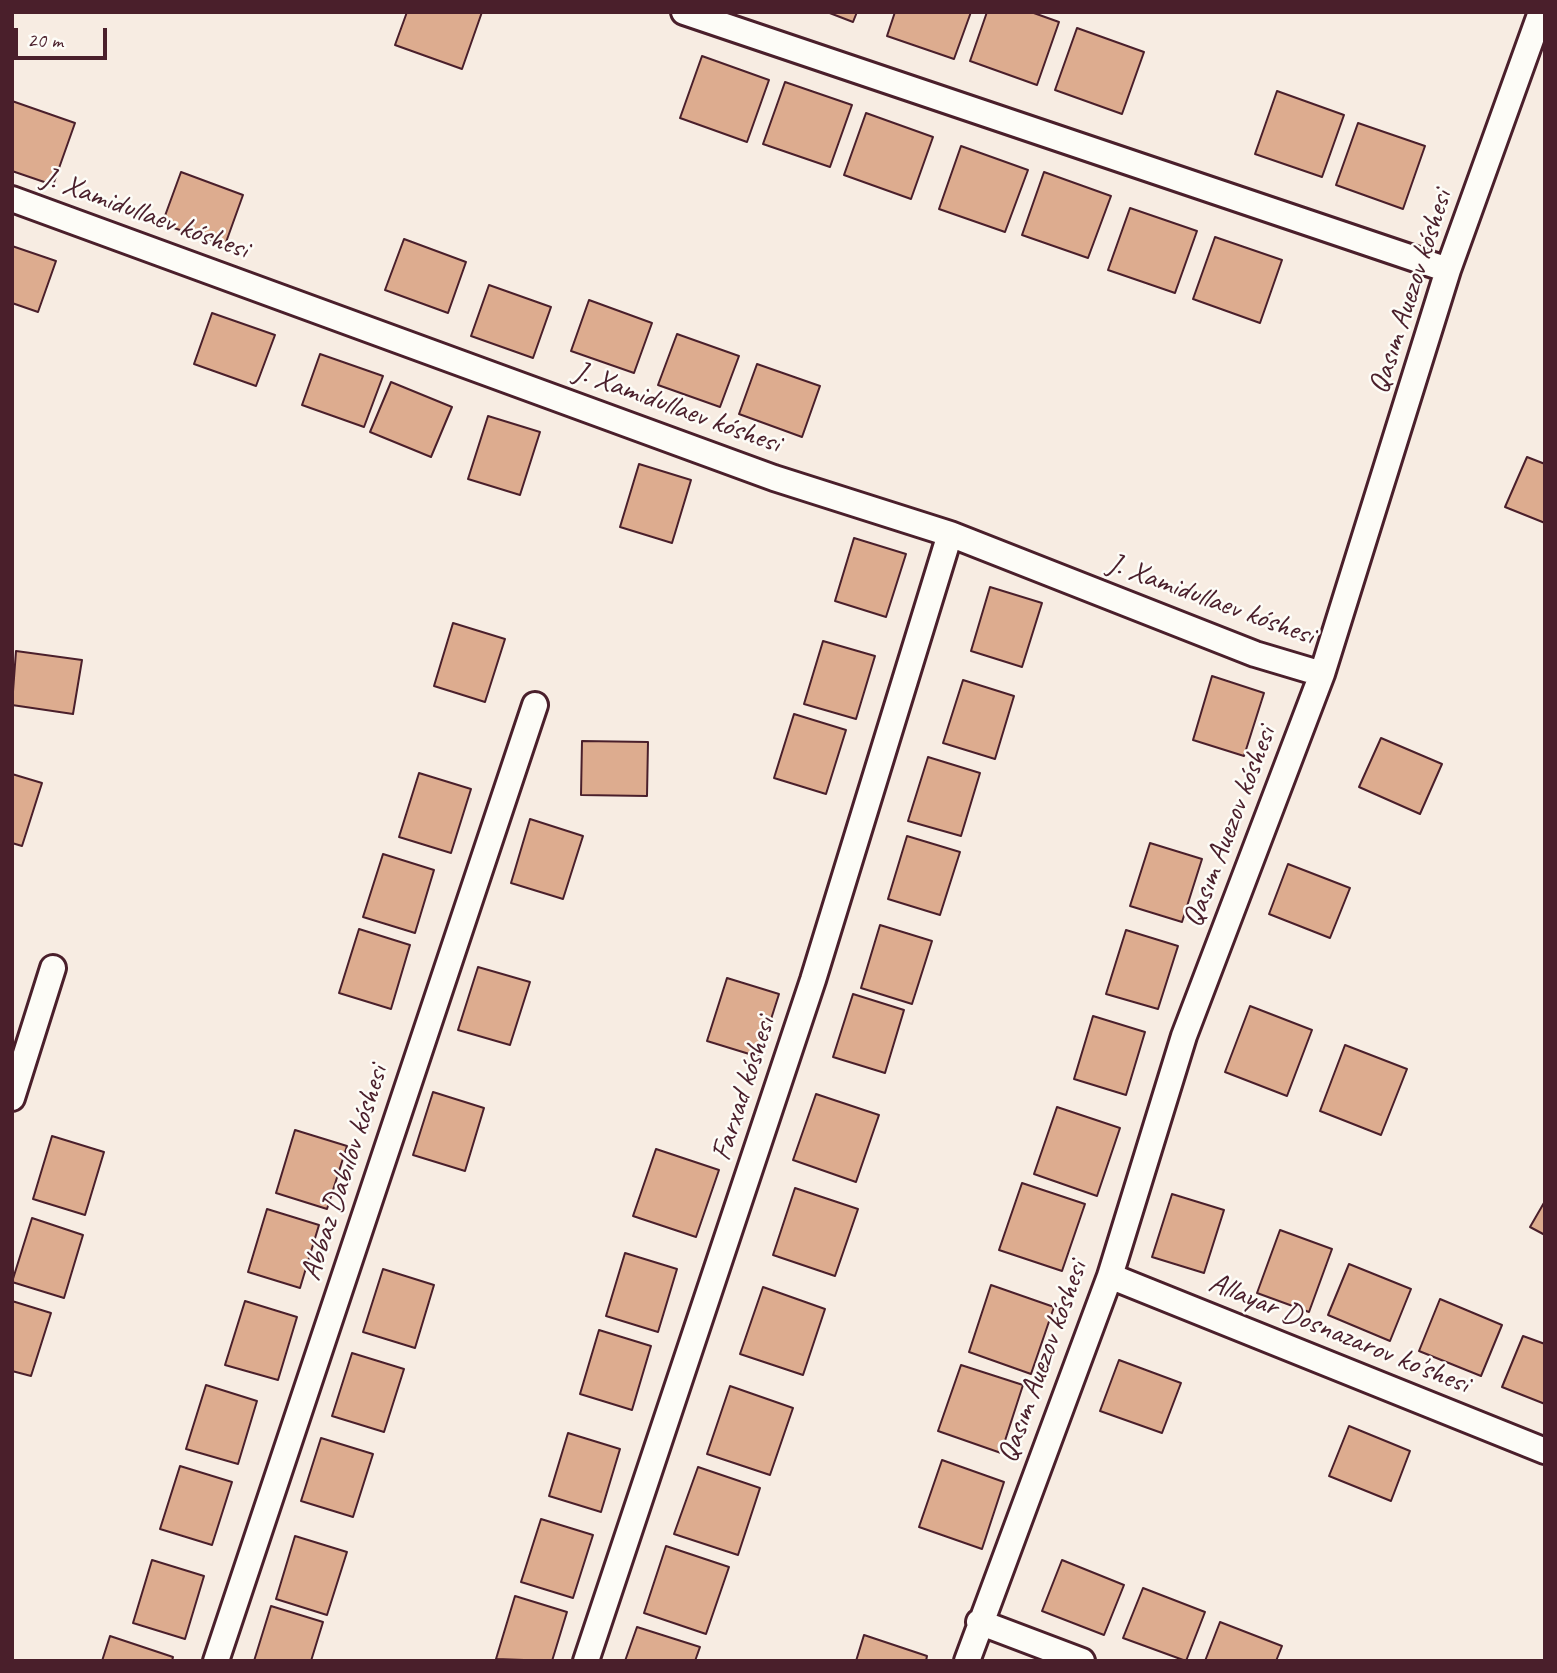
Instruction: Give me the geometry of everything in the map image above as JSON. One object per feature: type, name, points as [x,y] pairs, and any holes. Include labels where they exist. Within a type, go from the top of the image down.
[{"type":"street","points":[[684,12],[1448,270]]},
{"type":"street","name":"Qasım Auezov kóshesi","points":[[967,1661],[979,1622],[1110,1276],[1184,1035],[1322,674],[1448,270],[1541,12]]},
{"type":"street","name":"J. Xamidullaev kóshesi","points":[[12,199],[774,478],[950,534],[1255,654],[1322,674]]},
{"type":"street","name":"Farxad kóshesi","points":[[586,1661],[813,980],[950,534]]},
{"type":"street","name":"Abbaz Dabılov kóshesi","points":[[216,1661],[535,705]]},
{"type":"street","points":[[12,1098],[53,968]]},
{"type":"street","name":"Allayar Dosnazarov ko'shesi","points":[[1110,1276],[1545,1451]]},
{"type":"street","points":[[979,1622],[1082,1661]]},
{"type":"building","points":[[407,12],[482,12],[462,69],[395,45]]},
{"type":"building","points":[[827,12],[857,12],[853,22]]},
{"type":"building","points":[[895,12],[971,12],[954,59],[887,36]]},
{"type":"building","points":[[987,12],[1031,12],[1059,22],[1037,85],[970,61]]},
{"type":"building","points":[[1077,28],[1144,52],[1122,114],[1055,90]]},
{"type":"building","points":[[702,56],[769,80],[747,142],[680,118]]},
{"type":"building","points":[[785,82],[852,105],[830,167],[763,144]]},
{"type":"building","points":[[1277,91],[1344,115],[1322,177],[1255,154]]},
{"type":"building","points":[[12,101],[75,123],[53,185],[12,171]]},
{"type":"building","points":[[866,113],[933,137],[911,199],[844,175]]},
{"type":"building","points":[[1358,123],[1425,146],[1403,209],[1336,185]]},
{"type":"building","points":[[961,146],[1028,170],[1005,232],[939,209]]},
{"type":"building","points":[[181,172],[243,195],[225,245],[162,224]]},
{"type":"building","points":[[1044,172],[1111,196],[1088,258],[1022,235]]},
{"type":"building","points":[[1130,208],[1197,231],[1175,293],[1108,270]]},
{"type":"building","points":[[1215,237],[1282,260],[1260,323],[1193,299]]},
{"type":"building","points":[[404,239],[466,262],[448,313],[385,290]]},
{"type":"building","points":[[12,246],[56,261],[38,312],[12,303]]},
{"type":"building","points":[[489,285],[551,307],[533,358],[471,336]]},
{"type":"building","points":[[589,300],[652,323],[634,373],[571,351]]},
{"type":"building","points":[[212,313],[275,335],[256,386],[194,364]]},
{"type":"building","points":[[677,334],[739,356],[720,407],[658,385]]},
{"type":"building","points":[[320,354],[383,376],[364,427],[302,405]]},
{"type":"building","points":[[757,364],[820,386],[802,437],[739,414]]},
{"type":"building","points":[[391,382],[452,407],[431,457],[370,432]]},
{"type":"building","points":[[488,416],[540,432],[520,495],[468,479]]},
{"type":"building","points":[[1527,457],[1545,464],[1545,523],[1505,507]]},
{"type":"building","points":[[639,464],[691,480],[672,543],[620,527]]},
{"type":"building","points":[[854,538],[906,554],[886,617],[835,601]]},
{"type":"building","points":[[990,587],[1042,603],[1022,667],[971,651]]},
{"type":"building","points":[[453,623],[505,639],[485,702],[434,686]]},
{"type":"building","points":[[823,641],[875,656],[856,719],[804,704]]},
{"type":"building","points":[[16,651],[82,660],[73,714],[12,705]]},
{"type":"building","points":[[1212,676],[1264,693],[1244,756],[1193,740]]},
{"type":"building","points":[[963,680],[1014,696],[995,759],[943,743]]},
{"type":"building","points":[[794,714],[846,730],[826,794],[774,778]]},
{"type":"building","points":[[1381,738],[1442,764],[1420,814],[1359,787]]},
{"type":"building","points":[[582,741],[648,742],[647,796],[581,795]]},
{"type":"building","points":[[928,757],[980,773],[961,836],[908,821]]},
{"type":"building","points":[[419,773],[471,789],[451,853],[399,837]]},
{"type":"building","points":[[12,774],[42,783],[22,846],[12,843]]},
{"type":"building","points":[[530,819],[583,836],[563,899],[511,883]]},
{"type":"building","points":[[907,836],[960,852],[940,915],[888,899]]},
{"type":"building","points":[[1150,843],[1202,859],[1182,922],[1130,906]]},
{"type":"building","points":[[383,854],[434,870],[415,933],[363,917]]},
{"type":"building","points":[[1288,864],[1350,888],[1330,938],[1269,914]]},
{"type":"building","points":[[880,925],[932,941],[912,1004],[861,988]]},
{"type":"building","points":[[359,929],[410,945],[391,1009],[339,993]]},
{"type":"building","points":[[1126,930],[1178,946],[1158,1009],[1106,994]]},
{"type":"building","points":[[478,967],[530,982],[510,1045],[458,1030]]},
{"type":"building","points":[[727,978],[779,994],[759,1057],[707,1041]]},
{"type":"building","points":[[853,994],[904,1010],[885,1073],[833,1057]]},
{"type":"building","points":[[1250,1006],[1312,1030],[1287,1096],[1225,1072]]},
{"type":"building","points":[[1093,1016],[1145,1032],[1126,1095],[1074,1079]]},
{"type":"building","points":[[1345,1045],[1407,1069],[1381,1135],[1320,1111]]},
{"type":"building","points":[[433,1092],[484,1108],[465,1171],[413,1155]]},
{"type":"building","points":[[816,1094],[879,1115],[856,1182],[793,1160]]},
{"type":"building","points":[[1057,1107],[1120,1128],[1097,1196],[1034,1174]]},
{"type":"building","points":[[295,1130],[347,1146],[327,1209],[276,1193]]},
{"type":"building","points":[[52,1136],[104,1152],[85,1215],[33,1199]]},
{"type":"building","points":[[656,1149],[719,1170],[696,1237],[633,1216]]},
{"type":"building","points":[[1022,1183],[1085,1204],[1062,1271],[999,1250]]},
{"type":"building","points":[[795,1188],[858,1209],[835,1276],[773,1255]]},
{"type":"building","points":[[1172,1194],[1224,1210],[1204,1273],[1152,1257]]},
{"type":"building","points":[[1545,1201],[1545,1235],[1530,1227]]},
{"type":"building","points":[[267,1209],[319,1225],[300,1288],[248,1272]]},
{"type":"building","points":[[32,1218],[83,1235],[64,1298],[12,1282]]},
{"type":"building","points":[[1280,1230],[1332,1249],[1309,1312],[1257,1293]]},
{"type":"building","points":[[625,1253],[677,1269],[658,1332],[606,1316]]},
{"type":"building","points":[[1349,1264],[1411,1289],[1390,1341],[1328,1315]]},
{"type":"building","points":[[383,1269],[434,1285],[415,1348],[363,1332]]},
{"type":"building","points":[[991,1285],[1054,1307],[1031,1374],[969,1352]]},
{"type":"building","points":[[763,1287],[825,1309],[803,1375],[740,1354]]},
{"type":"building","points":[[1440,1299],[1502,1325],[1481,1376],[1419,1351]]},
{"type":"building","points":[[12,1301],[51,1313],[31,1376],[12,1371]]},
{"type":"building","points":[[245,1301],[297,1317],[278,1380],[225,1365]]},
{"type":"building","points":[[599,1330],[651,1346],[632,1410],[580,1394]]},
{"type":"building","points":[[1523,1336],[1545,1344],[1545,1404],[1502,1387]]},
{"type":"building","points":[[352,1353],[404,1369],[384,1432],[332,1416]]},
{"type":"building","points":[[1119,1360],[1181,1383],[1162,1433],[1100,1411]]},
{"type":"building","points":[[961,1365],[1023,1385],[1001,1453],[938,1431]]},
{"type":"building","points":[[206,1385],[257,1401],[238,1464],[186,1449]]},
{"type":"building","points":[[730,1386],[793,1408],[770,1475],[707,1454]]},
{"type":"building","points":[[1349,1426],[1410,1451],[1391,1501],[1329,1476]]},
{"type":"building","points":[[568,1433],[620,1449],[601,1512],[549,1496]]},
{"type":"building","points":[[321,1438],[373,1454],[353,1517],[301,1501]]},
{"type":"building","points":[[942,1460],[1004,1482],[982,1549],[919,1527]]},
{"type":"building","points":[[180,1466],[232,1482],[212,1545],[160,1529]]},
{"type":"building","points":[[698,1467],[760,1488],[738,1555],[674,1534]]},
{"type":"building","points":[[541,1519],[593,1535],[573,1598],[521,1582]]},
{"type":"building","points":[[295,1536],[347,1552],[327,1615],[276,1599]]},
{"type":"building","points":[[666,1546],[729,1567],[706,1634],[644,1613]]},
{"type":"building","points":[[152,1560],[204,1576],[185,1639],[133,1623]]},
{"type":"building","points":[[1062,1560],[1124,1585],[1104,1635],[1042,1611]]},
{"type":"building","points":[[1143,1588],[1205,1612],[1186,1661],[1123,1638]]},
{"type":"building","points":[[515,1596],[567,1612],[552,1661],[496,1659]]},
{"type":"building","points":[[271,1606],[323,1622],[311,1661],[254,1661]]},
{"type":"building","points":[[1220,1622],[1282,1646],[1276,1661],[1205,1661]]},
{"type":"building","points":[[637,1627],[700,1647],[695,1661],[625,1661]]},
{"type":"building","points":[[864,1635],[927,1656],[926,1661],[856,1661]]},
{"type":"building","points":[[110,1636],[173,1657],[172,1661],[102,1661]]}]
